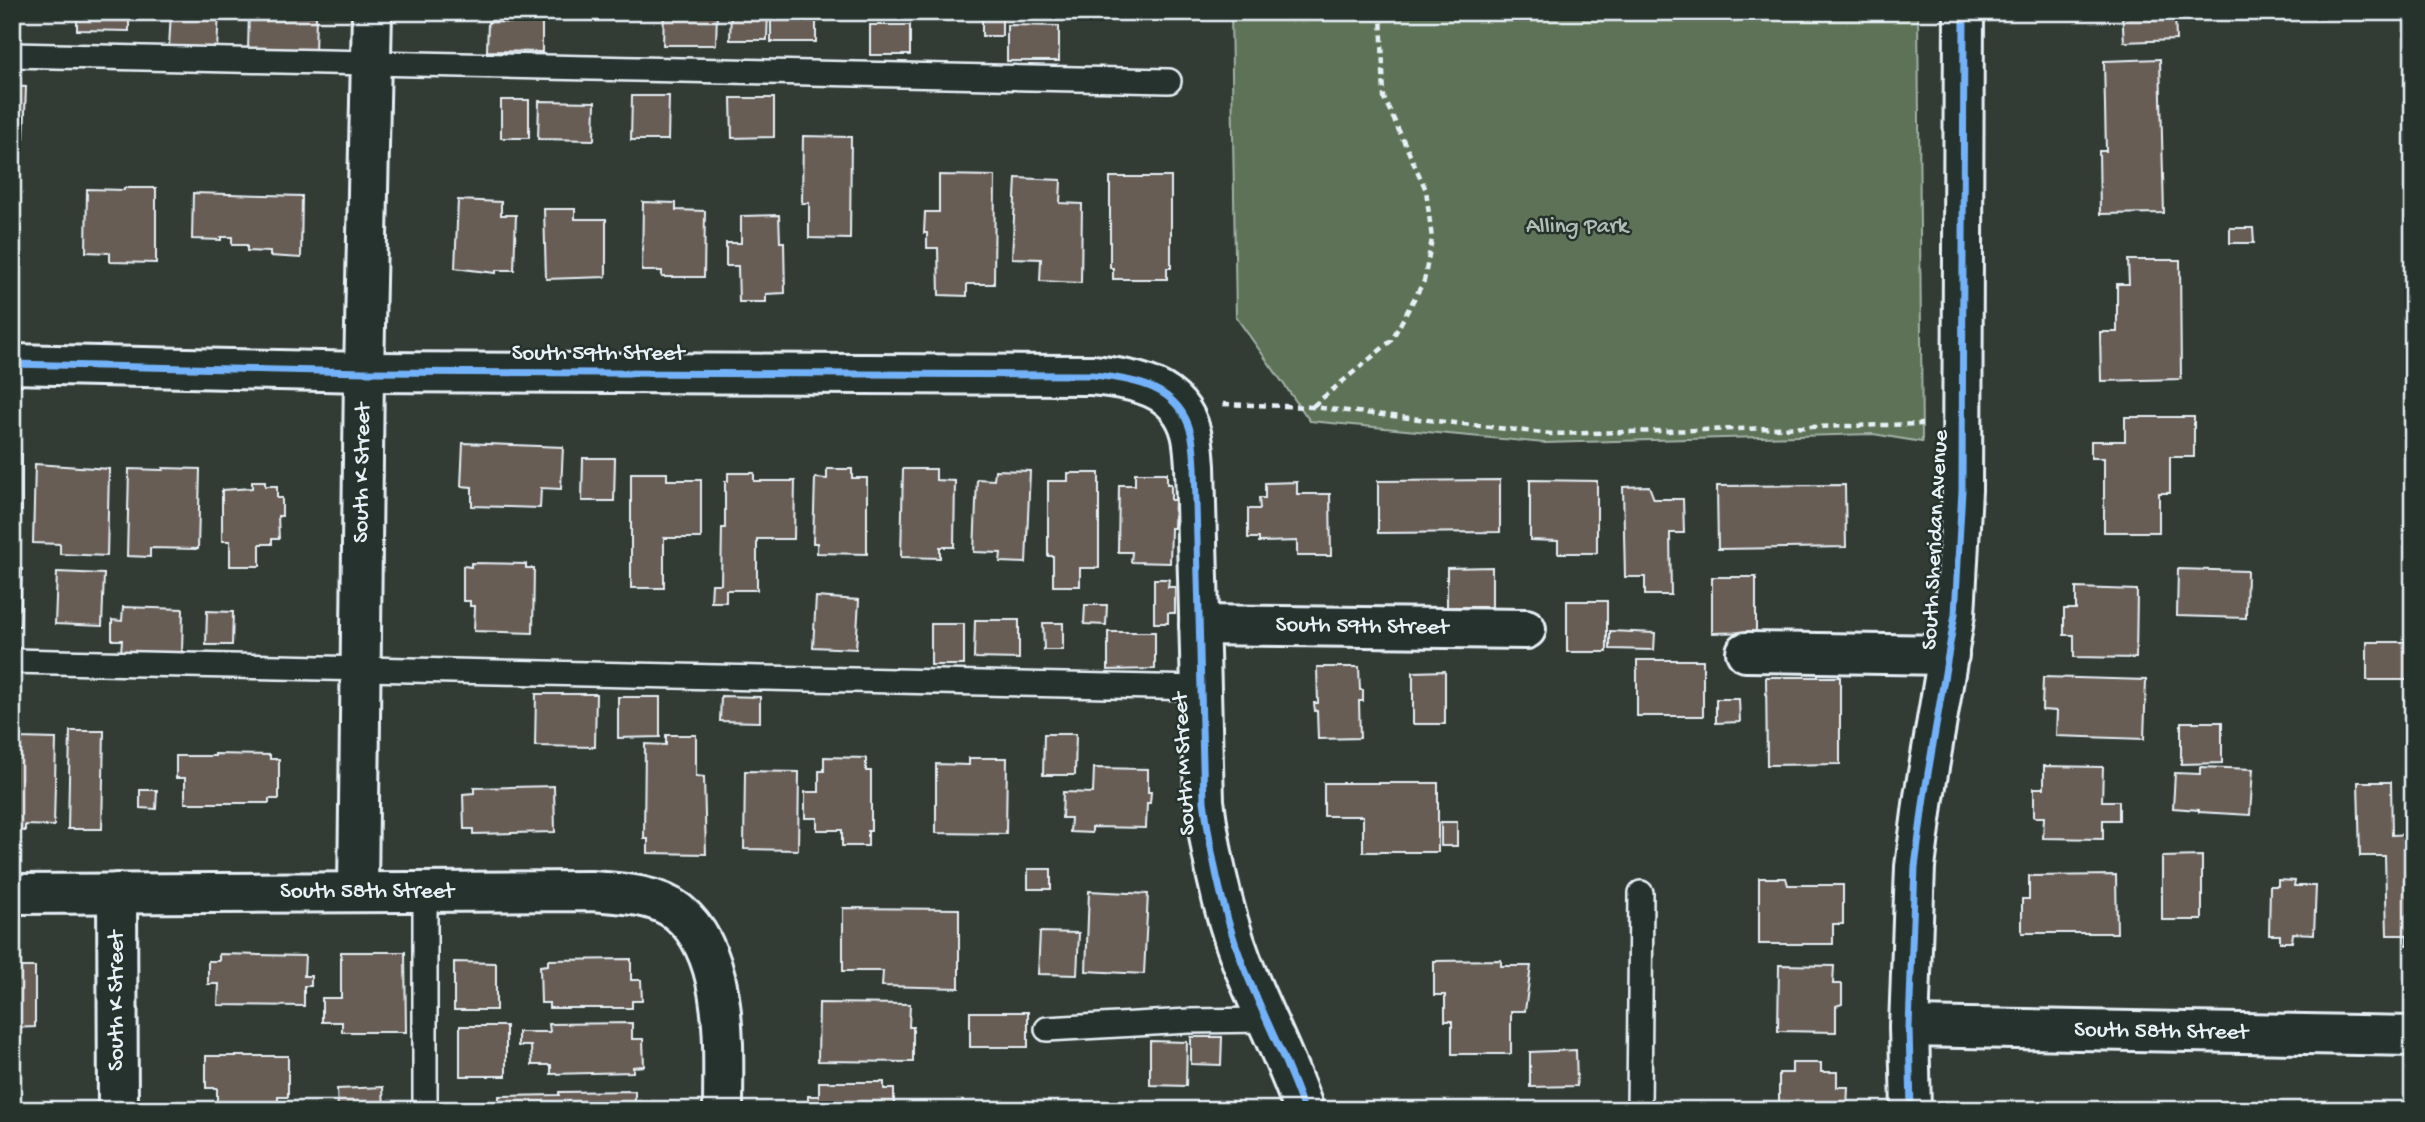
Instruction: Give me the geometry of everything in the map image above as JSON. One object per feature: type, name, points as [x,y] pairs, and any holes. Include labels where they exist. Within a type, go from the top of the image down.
[{"type":"street","name":"South K Street","points":[[358,892],[364,372],[372,12]]},
{"type":"street","name":"South Sheridan Avenue","points":[[1911,1110],[1909,1027],[1913,901],[1919,835],[1955,614],[1962,490],[1964,12]]},
{"type":"street","name":"South 59th Street","points":[[12,364],[364,372],[1092,375],[1144,384],[1177,402]]},
{"type":"street","name":"South M Street","points":[[1177,402],[1191,434],[1195,466],[1204,801],[1214,870],[1230,929],[1249,980],[1284,1055],[1304,1110]]},
{"type":"street","name":"South 59th Street","points":[[1199,625],[1526,629]]},
{"type":"street","points":[[1746,652],[1949,655]]},
{"type":"street","name":"South 58th Street","points":[[12,894],[591,891],[621,893],[661,903],[677,912],[704,944],[712,965],[720,1015],[723,1110]]},
{"type":"street","name":"South K Street","points":[[117,893],[118,1110]]},
{"type":"street","name":"South 58th Street","points":[[1909,1027],[2413,1036]]},
{"type":"lane","points":[[12,55],[1169,80]]},
{"type":"lane","points":[[12,661],[1200,688]]},
{"type":"lane","points":[[425,892],[425,1110]]},
{"type":"lane","points":[[1639,1110],[1641,892]]},
{"type":"lane","points":[[1047,1029],[1189,1021],[1267,1020]]},
{"type":"path","points":[[1312,407],[1391,341],[1424,281],[1433,239],[1426,190],[1384,98],[1381,12]]},
{"type":"path","points":[[1177,402],[1312,407],[1552,435],[1922,424]]},
{"type":"green space","name":"Alling Park","points":[[1231,12],[1918,12],[1922,442],[1873,434],[1544,443],[1310,421],[1236,317]]},
{"type":"building","points":[[77,12],[129,12],[129,31],[77,30]]},
{"type":"building","points":[[171,12],[219,12],[217,49],[169,47]]},
{"type":"building","points":[[249,12],[316,16],[315,53],[248,51]]},
{"type":"building","points":[[664,12],[717,12],[716,45],[663,45]]},
{"type":"building","points":[[731,12],[768,12],[767,40],[730,40]]},
{"type":"building","points":[[771,12],[816,12],[816,42],[771,42]]},
{"type":"building","points":[[982,12],[1002,12],[1002,36],[982,36]]},
{"type":"building","points":[[2122,12],[2175,12],[2176,40],[2124,42]]},
{"type":"building","points":[[488,22],[542,23],[542,52],[487,51]]},
{"type":"building","points":[[870,25],[910,25],[910,55],[870,55]]},
{"type":"building","points":[[1007,25],[1059,26],[1059,61],[1007,61]]},
{"type":"building","points":[[2160,59],[2164,213],[2100,214],[2099,151],[2106,151],[2104,61]]},
{"type":"building","points":[[12,86],[26,87],[24,139],[12,139]]},
{"type":"building","points":[[632,96],[669,96],[668,140],[631,140]]},
{"type":"building","points":[[731,98],[774,98],[774,137],[732,138]]},
{"type":"building","points":[[501,100],[529,100],[529,138],[501,138]]},
{"type":"building","points":[[539,101],[595,102],[594,140],[538,139]]},
{"type":"building","points":[[803,136],[851,137],[850,239],[809,238],[809,203],[802,203]]},
{"type":"building","points":[[939,175],[995,176],[994,284],[967,284],[967,296],[939,295],[938,248],[927,248],[927,233],[924,233],[925,212],[939,212]]},
{"type":"building","points":[[1110,177],[1171,177],[1171,268],[1167,268],[1167,279],[1113,279],[1113,268],[1110,268]]},
{"type":"building","points":[[1016,178],[1061,180],[1060,203],[1082,204],[1081,283],[1040,281],[1041,259],[1012,258]]},
{"type":"building","points":[[156,188],[156,263],[110,262],[110,253],[86,252],[87,189]]},
{"type":"building","points":[[193,193],[302,196],[301,258],[247,251],[247,245],[232,245],[232,237],[221,237],[221,240],[192,239]]},
{"type":"building","points":[[458,200],[501,202],[501,215],[516,215],[514,270],[496,270],[496,273],[455,268]]},
{"type":"building","points":[[643,202],[676,203],[676,210],[705,211],[704,277],[662,277],[662,271],[642,271]]},
{"type":"building","points":[[544,209],[575,209],[575,219],[606,219],[606,277],[546,279]]},
{"type":"building","points":[[779,215],[780,242],[784,242],[785,293],[766,294],[766,302],[739,302],[738,266],[726,266],[726,243],[741,243],[741,216]]},
{"type":"building","points":[[2230,228],[2253,228],[2254,243],[2230,243]]},
{"type":"building","points":[[2128,260],[2180,260],[2181,379],[2101,381],[2100,332],[2117,332],[2117,284],[2129,284]]},
{"type":"building","points":[[2125,417],[2194,417],[2194,457],[2170,457],[2170,493],[2159,493],[2159,532],[2104,532],[2104,458],[2091,458],[2091,441],[2125,441]]},
{"type":"building","points":[[463,443],[563,447],[561,489],[541,488],[540,508],[472,506],[472,487],[461,486]]},
{"type":"building","points":[[12,445],[19,445],[19,454],[22,454],[22,511],[12,511]]},
{"type":"building","points":[[583,458],[615,458],[614,501],[582,501]]},
{"type":"building","points":[[35,464],[109,469],[107,556],[60,554],[60,544],[33,543]]},
{"type":"building","points":[[129,469],[200,469],[198,549],[150,548],[150,557],[127,556]]},
{"type":"building","points":[[827,469],[852,469],[852,478],[867,478],[867,554],[817,553],[817,543],[813,543],[815,478],[827,479]]},
{"type":"building","points":[[903,469],[936,469],[936,480],[955,481],[954,547],[940,547],[940,558],[901,557]]},
{"type":"building","points":[[995,470],[1030,471],[1026,563],[1000,562],[1001,553],[974,552],[977,479],[994,480]]},
{"type":"building","points":[[631,473],[667,473],[667,480],[701,480],[701,538],[664,538],[664,588],[631,588]]},
{"type":"building","points":[[728,473],[754,473],[754,481],[795,481],[794,539],[757,539],[757,590],[726,590],[726,602],[711,602],[712,584],[721,584],[722,528],[725,528],[725,481],[728,481]]},
{"type":"building","points":[[1068,473],[1099,473],[1099,568],[1080,568],[1080,586],[1053,586],[1053,556],[1048,556],[1048,481],[1068,481]]},
{"type":"building","points":[[1135,473],[1167,473],[1167,484],[1171,484],[1171,500],[1175,500],[1170,563],[1131,562],[1132,552],[1118,552],[1119,485],[1135,485]]},
{"type":"building","points":[[1500,480],[1500,532],[1378,533],[1378,481]]},
{"type":"building","points":[[1530,480],[1597,481],[1597,553],[1558,553],[1558,541],[1530,540]]},
{"type":"building","points":[[252,481],[265,481],[265,486],[277,486],[277,498],[282,498],[282,516],[278,516],[279,539],[272,539],[272,544],[260,544],[260,566],[230,566],[230,541],[222,541],[222,490],[252,488]]},
{"type":"building","points":[[1297,482],[1297,494],[1330,494],[1331,556],[1297,556],[1297,541],[1259,542],[1259,538],[1248,538],[1248,509],[1260,509],[1259,498],[1265,498],[1265,483]]},
{"type":"building","points":[[1845,485],[1846,547],[1718,549],[1717,486]]},
{"type":"building","points":[[1649,486],[1654,499],[1683,499],[1684,533],[1670,533],[1671,595],[1645,595],[1645,577],[1625,577],[1623,487]]},
{"type":"building","points":[[471,563],[526,564],[526,568],[534,568],[533,633],[474,631],[475,606],[470,606],[470,601],[463,601],[463,566],[471,567]]},
{"type":"building","points":[[1492,567],[1492,607],[1447,607],[1447,568]]},
{"type":"building","points":[[12,568],[22,569],[20,626],[12,626]]},
{"type":"building","points":[[2178,569],[2247,571],[2246,618],[2177,616]]},
{"type":"building","points":[[57,572],[104,574],[102,626],[55,624]]},
{"type":"building","points":[[1712,577],[1756,577],[1756,632],[1712,633]]},
{"type":"building","points":[[1154,579],[1169,579],[1168,587],[1175,587],[1175,613],[1168,613],[1168,623],[1154,623]]},
{"type":"building","points":[[2076,588],[2137,590],[2136,658],[2074,657],[2074,635],[2064,635],[2064,609],[2076,609]]},
{"type":"building","points":[[816,597],[859,600],[856,649],[813,647]]},
{"type":"building","points":[[1567,601],[1607,601],[1607,652],[1567,652]]},
{"type":"building","points":[[1085,605],[1107,605],[1106,625],[1084,624]]},
{"type":"building","points":[[123,607],[183,609],[182,654],[121,652],[122,640],[112,640],[112,620],[122,621]]},
{"type":"building","points":[[207,611],[233,612],[232,645],[206,645]]},
{"type":"building","points":[[975,620],[1019,620],[1019,659],[974,658]]},
{"type":"building","points":[[1043,623],[1063,623],[1063,650],[1044,650]]},
{"type":"building","points":[[931,624],[964,624],[964,665],[931,665]]},
{"type":"building","points":[[1610,631],[1655,633],[1654,650],[1610,649]]},
{"type":"building","points":[[1108,632],[1155,632],[1155,669],[1108,670]]},
{"type":"building","points":[[2367,642],[2413,642],[2413,680],[2367,680]]},
{"type":"building","points":[[1637,660],[1703,660],[1703,716],[1637,716]]},
{"type":"building","points":[[1317,667],[1359,667],[1360,690],[1363,690],[1363,701],[1359,701],[1360,738],[1318,739],[1314,703],[1318,703]]},
{"type":"building","points":[[1445,671],[1445,724],[1413,724],[1413,672]]},
{"type":"building","points":[[1766,677],[1840,677],[1840,764],[1767,765]]},
{"type":"building","points":[[2043,677],[2146,680],[2144,739],[2056,736],[2057,711],[2042,710]]},
{"type":"building","points":[[536,694],[596,694],[595,747],[535,746]]},
{"type":"building","points":[[721,696],[760,697],[760,722],[720,721]]},
{"type":"building","points":[[618,697],[660,697],[660,737],[618,738]]},
{"type":"building","points":[[1716,699],[1739,699],[1740,722],[1716,723]]},
{"type":"building","points":[[2181,722],[2222,722],[2222,763],[2181,764]]},
{"type":"building","points":[[70,731],[104,731],[102,829],[68,829]]},
{"type":"building","points":[[1044,734],[1076,734],[1075,775],[1043,775]]},
{"type":"building","points":[[12,735],[20,735],[20,738],[56,739],[54,826],[25,825],[25,831],[12,830]]},
{"type":"building","points":[[666,735],[696,735],[696,776],[704,777],[706,854],[648,853],[648,839],[644,839],[645,744],[666,745]]},
{"type":"building","points":[[270,755],[270,759],[279,759],[279,799],[269,799],[269,803],[185,803],[185,778],[176,778],[176,756]]},
{"type":"building","points":[[824,757],[866,758],[866,771],[871,771],[871,831],[868,831],[868,846],[842,846],[842,830],[817,830],[817,818],[805,818],[805,792],[819,792],[819,771],[824,771]]},
{"type":"building","points":[[969,758],[1007,758],[1006,834],[936,833],[936,764],[969,765]]},
{"type":"building","points":[[2044,766],[2103,767],[2102,801],[2119,801],[2119,820],[2103,820],[2103,839],[2043,838],[2044,817],[2034,817],[2034,788],[2044,788]]},
{"type":"building","points":[[2200,767],[2253,769],[2250,815],[2173,808],[2175,773],[2200,774]]},
{"type":"building","points":[[1094,768],[1148,769],[1148,792],[1151,792],[1150,803],[1147,803],[1146,828],[1092,827],[1092,833],[1070,832],[1071,818],[1062,818],[1063,792],[1093,793]]},
{"type":"building","points":[[745,771],[799,772],[798,850],[744,849]]},
{"type":"building","points":[[2358,782],[2391,782],[2392,835],[2413,834],[2413,945],[2407,945],[2407,935],[2387,935],[2385,856],[2360,856]]},
{"type":"building","points":[[1324,783],[1438,783],[1438,852],[1363,852],[1363,816],[1324,816]]},
{"type":"building","points":[[554,786],[555,832],[473,834],[473,829],[464,829],[463,794],[474,793],[474,788]]},
{"type":"building","points":[[140,790],[157,790],[156,809],[140,808]]},
{"type":"building","points":[[1441,822],[1457,822],[1457,846],[1441,846]]},
{"type":"building","points":[[2202,856],[2202,920],[2162,920],[2162,857]]},
{"type":"building","points":[[1028,869],[1051,869],[1051,889],[1028,889]]},
{"type":"building","points":[[2116,875],[2117,933],[2022,933],[2022,899],[2029,899],[2029,876]]},
{"type":"building","points":[[1759,878],[1786,878],[1788,885],[1843,885],[1843,924],[1833,924],[1833,944],[1759,944]]},
{"type":"building","points":[[2278,880],[2295,881],[2294,886],[2316,886],[2314,934],[2293,933],[2292,942],[2280,942],[2280,935],[2269,935],[2270,886],[2278,886]]},
{"type":"building","points":[[1089,891],[1148,894],[1144,974],[1086,971]]},
{"type":"building","points":[[843,908],[959,909],[959,988],[882,986],[883,971],[843,971]]},
{"type":"building","points":[[1040,932],[1079,933],[1077,975],[1038,974]]},
{"type":"building","points":[[341,952],[405,952],[406,1032],[342,1032],[342,1022],[322,1022],[322,998],[341,998]]},
{"type":"building","points":[[219,954],[305,956],[304,976],[311,976],[311,986],[304,986],[304,1006],[218,1005],[219,984],[208,984],[208,961],[219,961]]},
{"type":"building","points":[[631,959],[631,980],[641,980],[642,1001],[632,1001],[632,1008],[549,1008],[549,1003],[541,1003],[540,966],[548,965],[548,960]]},
{"type":"building","points":[[1501,960],[1501,966],[1531,966],[1525,1011],[1511,1011],[1511,1054],[1452,1054],[1452,1021],[1445,1021],[1445,995],[1434,995],[1434,961]]},
{"type":"building","points":[[454,962],[496,963],[496,1010],[454,1010]]},
{"type":"building","points":[[1779,965],[1834,966],[1833,984],[1842,984],[1842,1004],[1836,1006],[1836,1032],[1778,1031]]},
{"type":"building","points":[[12,967],[35,967],[35,1027],[12,1028]]},
{"type":"building","points":[[819,1003],[910,1004],[909,1027],[913,1027],[913,1062],[818,1061]]},
{"type":"building","points":[[970,1012],[1028,1012],[1028,1047],[970,1047]]},
{"type":"building","points":[[632,1023],[632,1039],[643,1039],[644,1066],[633,1067],[633,1072],[551,1074],[551,1065],[532,1065],[531,1046],[518,1046],[518,1032],[550,1032],[549,1024]]},
{"type":"building","points":[[460,1026],[506,1026],[506,1076],[460,1076]]},
{"type":"building","points":[[1191,1037],[1222,1037],[1221,1065],[1191,1064]]},
{"type":"building","points":[[1150,1041],[1187,1042],[1186,1086],[1150,1085]]},
{"type":"building","points":[[1576,1050],[1577,1086],[1530,1087],[1530,1052]]},
{"type":"building","points":[[206,1056],[288,1056],[288,1097],[278,1097],[278,1110],[217,1110],[217,1088],[206,1088]]},
{"type":"building","points":[[1792,1063],[1821,1063],[1821,1072],[1837,1072],[1837,1087],[1848,1087],[1847,1110],[1779,1110],[1779,1073],[1792,1073]]},
{"type":"building","points":[[819,1082],[884,1082],[884,1089],[894,1089],[894,1110],[808,1110],[808,1096],[819,1096]]},
{"type":"building","points":[[383,1087],[384,1110],[338,1110],[337,1089]]},
{"type":"building","points":[[635,1091],[635,1110],[499,1110],[499,1096]]},
{"type":"building","points":[[1592,1105],[1615,1105],[1615,1110],[1591,1110]]},
{"type":"building","points":[[1554,1107],[1554,1110],[1448,1110],[1448,1108]]},
{"type":"building","points":[[2077,1108],[2077,1110],[2011,1110]]},
{"type":"cycle path","points":[[1911,1110],[1909,1027],[1915,867],[1955,614],[1962,490],[1964,12]]},
{"type":"cycle path","points":[[12,364],[364,372],[1092,375],[1124,379],[1153,388],[1165,395],[1185,417],[1193,445],[1204,801],[1215,871],[1241,960],[1304,1110]]}]
